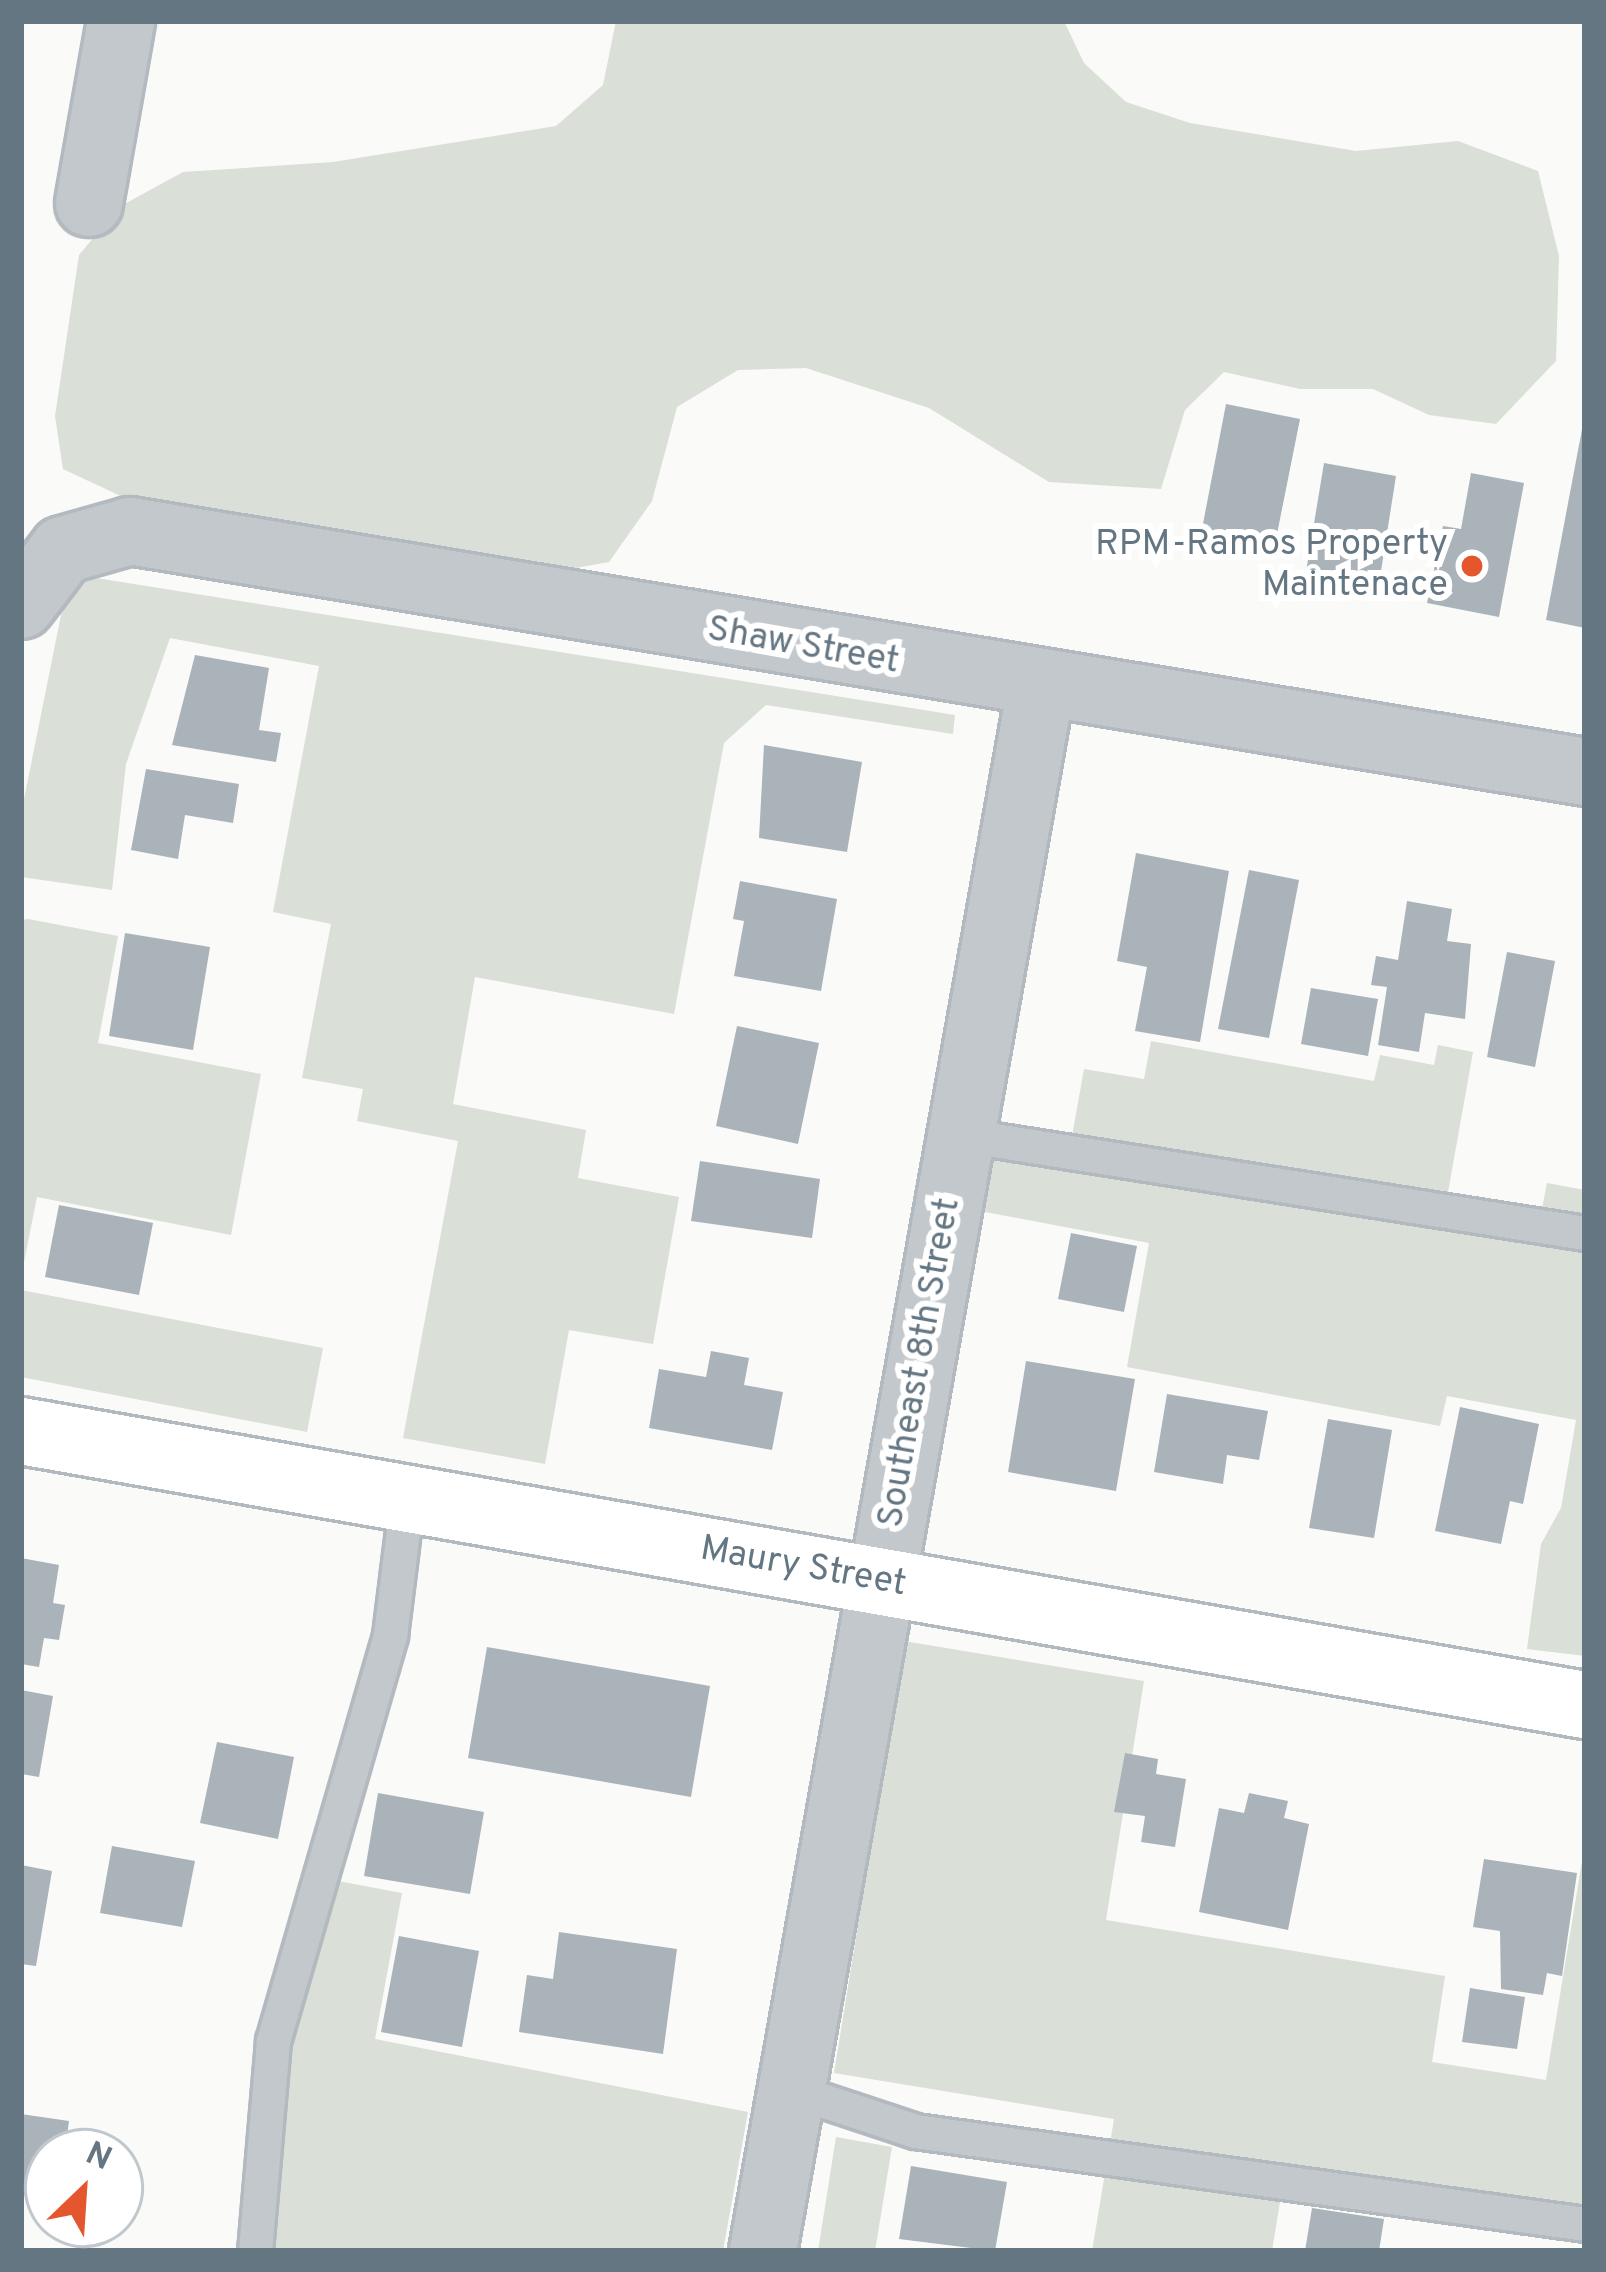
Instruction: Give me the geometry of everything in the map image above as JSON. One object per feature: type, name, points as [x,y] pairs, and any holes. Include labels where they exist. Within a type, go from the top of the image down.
[{"type":"main road","name":"Maury Street","points":[[21,1431],[1585,1705]]},
{"type":"street","points":[[89,203],[121,21]]},
{"type":"street","name":"Shaw Street","points":[[28,591],[63,550],[130,531],[1041,687],[1585,772]]},
{"type":"street","name":"Southeast 8th Street","points":[[763,2251],[1041,687]]},
{"type":"lane","points":[[962,1136],[1585,1233]]},
{"type":"lane","points":[[255,2251],[273,2041],[390,1635],[407,1499]]},
{"type":"lane","points":[[792,2090],[915,2131],[1585,2224]]},
{"type":"shaded area","points":[[616,21],[1064,21],[1084,63],[1126,102],[1190,123],[1356,151],[1458,141],[1538,171],[1559,256],[1556,361],[1496,424],[1429,415],[1373,389],[1300,389],[1224,372],[1185,410],[1161,489],[1049,482],[929,408],[806,368],[738,370],[677,407],[652,501],[609,562],[559,571],[127,499],[63,469],[55,416],[79,255],[119,207],[183,172],[333,162],[556,126],[603,85]]},
{"type":"shaded area","points":[[90,577],[955,715],[953,734],[766,705],[724,743],[674,1014],[475,977],[453,1104],[586,1130],[578,1178],[679,1197],[653,1344],[569,1330],[545,1464],[403,1438],[458,1141],[357,1121],[363,1089],[302,1078],[331,924],[273,912],[319,666],[170,638],[126,764],[112,890],[21,877],[21,814],[62,610]]},
{"type":"shaded area","points":[[21,920],[118,936],[98,1043],[261,1074],[231,1235],[37,1197],[21,1277]]},
{"type":"shaded area","points":[[1151,1041],[1374,1081],[1380,1055],[1434,1065],[1438,1045],[1473,1052],[1442,1226],[1535,1243],[1547,1183],[1585,1190],[1585,1656],[1527,1649],[1541,1544],[1561,1508],[1576,1420],[1447,1396],[1440,1426],[1127,1367],[1149,1243],[980,1211],[990,1150],[1067,1164],[1084,1069],[1144,1079]]},
{"type":"shaded area","points":[[21,1290],[323,1348],[307,1432],[21,1377]]},
{"type":"shaded area","points":[[904,1641],[1144,1681],[1106,1920],[1445,1976],[1432,2062],[1546,2080],[1585,1843],[1585,2233],[1283,2184],[1272,2251],[1092,2251],[1114,2119],[834,2073]]},
{"type":"shaded area","points":[[322,1878],[402,1893],[375,2039],[748,2112],[723,2251],[246,2251]]},
{"type":"shaded area","points":[[836,2137],[892,2147],[875,2251],[818,2251]]},
{"type":"building","points":[[1226,404],[1300,419],[1275,544],[1202,529]]},
{"type":"building","points":[[1585,424],[1585,628],[1546,620]]},
{"type":"building","points":[[1324,463],[1396,476],[1378,590],[1305,578]]},
{"type":"building","name":"RPM-Ramos Property Maintenace","points":[[1471,473],[1524,483],[1499,617],[1427,603],[1443,526],[1461,529]]},
{"type":"building","points":[[195,655],[269,668],[259,730],[281,733],[276,762],[172,745]]},
{"type":"building","points":[[764,745],[862,762],[847,852],[759,838]]},
{"type":"building","points":[[146,769],[239,784],[233,823],[185,815],[178,859],[131,850]]},
{"type":"building","points":[[1136,853],[1229,871],[1200,1042],[1135,1031],[1147,967],[1117,961]]},
{"type":"building","points":[[1249,870],[1299,880],[1269,1038],[1218,1029]]},
{"type":"building","points":[[740,881],[837,899],[821,991],[734,976],[744,921],[733,919]]},
{"type":"building","points":[[1407,901],[1452,909],[1447,941],[1471,944],[1465,1019],[1425,1013],[1419,1052],[1378,1045],[1387,987],[1371,985],[1376,956],[1398,960]]},
{"type":"building","points":[[125,933],[210,947],[193,1050],[109,1036]]},
{"type":"building","points":[[1507,952],[1555,961],[1535,1067],[1487,1057]]},
{"type":"building","points":[[1311,988],[1378,999],[1368,1056],[1301,1044]]},
{"type":"building","points":[[737,1026],[819,1043],[798,1144],[716,1126]]},
{"type":"building","points":[[700,1161],[820,1179],[812,1238],[691,1221]]},
{"type":"building","points":[[59,1205],[153,1223],[139,1295],[45,1277]]},
{"type":"building","points":[[1071,1233],[1137,1246],[1124,1312],[1058,1299]]},
{"type":"building","points":[[711,1351],[749,1358],[744,1385],[783,1392],[772,1450],[649,1428],[659,1369],[706,1377]]},
{"type":"building","points":[[1026,1361],[1135,1379],[1116,1491],[1008,1472]]},
{"type":"building","points":[[1167,1394],[1268,1411],[1259,1460],[1227,1455],[1223,1484],[1154,1472]]},
{"type":"building","points":[[1460,1407],[1539,1424],[1523,1504],[1510,1501],[1501,1544],[1435,1531]]},
{"type":"building","points":[[1328,1419],[1392,1430],[1374,1538],[1309,1528]]},
{"type":"building","points":[[21,1558],[59,1565],[53,1603],[65,1605],[59,1640],[44,1638],[39,1667],[21,1664]]},
{"type":"building","points":[[487,1647],[710,1686],[691,1797],[468,1758]]},
{"type":"building","points":[[21,1690],[53,1696],[39,1777],[21,1774]]},
{"type":"building","points":[[217,1742],[294,1757],[278,1839],[200,1823]]},
{"type":"building","points":[[1125,1753],[1158,1759],[1156,1774],[1186,1779],[1175,1847],[1141,1842],[1145,1816],[1114,1812]]},
{"type":"building","points":[[378,1793],[484,1812],[470,1894],[364,1876]]},
{"type":"building","points":[[1249,1793],[1288,1801],[1284,1818],[1309,1824],[1288,1930],[1199,1912],[1219,1808],[1244,1813]]},
{"type":"building","points":[[112,1846],[195,1861],[182,1927],[100,1913]]},
{"type":"building","points":[[1484,1859],[1577,1873],[1562,1976],[1547,1973],[1543,1995],[1501,1989],[1500,1931],[1473,1927]]},
{"type":"building","points":[[21,1865],[52,1871],[36,1966],[21,1964]]},
{"type":"building","points":[[559,1932],[677,1949],[663,2054],[519,2032],[527,1975],[553,1979]]},
{"type":"building","points":[[399,1936],[479,1951],[462,2047],[381,2032]]},
{"type":"building","points":[[1470,1988],[1525,1997],[1517,2049],[1462,2042]]},
{"type":"building","points":[[21,2114],[69,2121],[68,2128],[24,2128],[21,2195]]},
{"type":"building","points":[[911,2166],[1007,2182],[995,2251],[899,2239]]},
{"type":"building","points":[[1312,2208],[1384,2219],[1379,2251],[1305,2251]]},
{"type":"place","name":"RPM-Ramos Property Maintenace","points":[[1472,566]]}]
